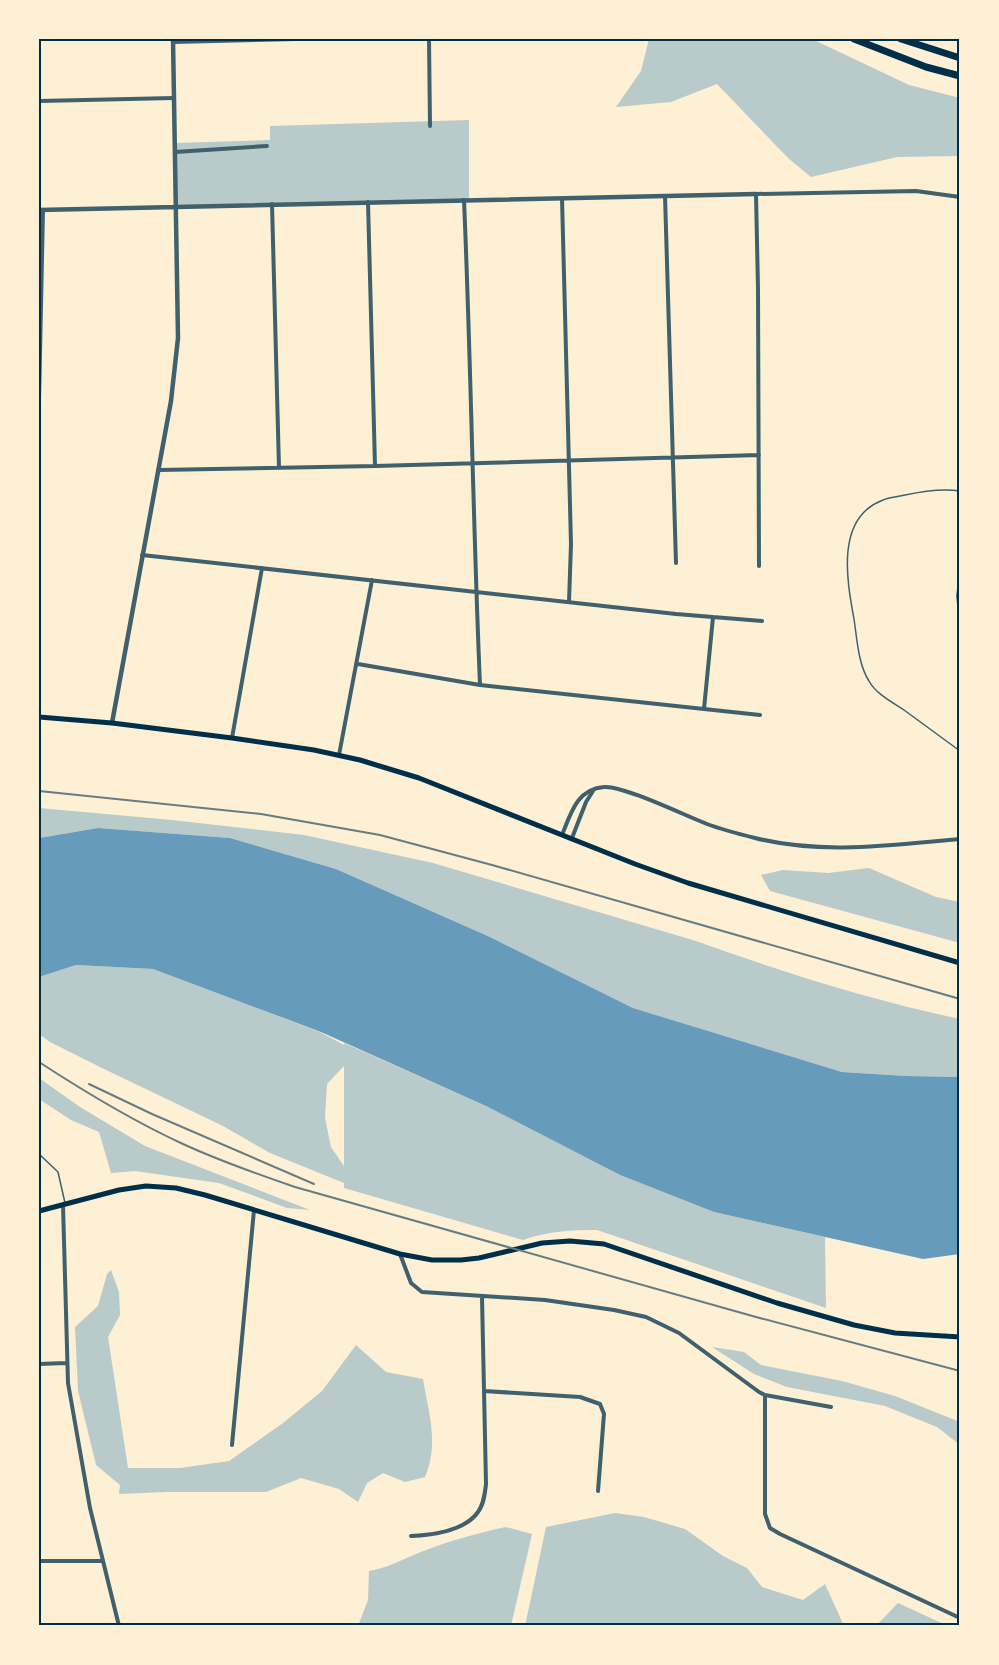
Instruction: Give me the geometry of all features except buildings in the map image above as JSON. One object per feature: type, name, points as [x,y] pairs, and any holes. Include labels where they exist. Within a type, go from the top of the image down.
[{"type":"highway","points":[[854,39],[926,67],[960,76]]},
{"type":"highway","points":[[901,39],[960,58]]},
{"type":"main road","points":[[39,717],[111,723],[232,738],[339,755],[419,778],[654,872],[717,893],[960,963]]},
{"type":"main road","points":[[39,1211],[119,1190],[158,1186],[205,1195],[400,1254],[432,1260],[487,1257],[542,1244],[570,1241],[604,1244],[793,1308],[876,1330],[960,1337]]},
{"type":"street","points":[[111,723],[171,401],[176,362],[178,338],[173,40],[296,39]]},
{"type":"street","points":[[429,39],[430,126]]},
{"type":"street","points":[[39,101],[174,98]]},
{"type":"street","points":[[175,152],[267,146]]},
{"type":"street","points":[[39,402],[41,210],[916,191],[960,197]]},
{"type":"street","points":[[756,194],[759,566]]},
{"type":"street","points":[[665,196],[676,563]]},
{"type":"street","points":[[562,198],[570,461],[571,544],[568,602]]},
{"type":"street","points":[[464,200],[480,686]]},
{"type":"street","points":[[368,202],[375,466]]},
{"type":"street","points":[[272,204],[279,468]]},
{"type":"street","points":[[158,470],[759,455]]},
{"type":"street","points":[[141,555],[762,621]]},
{"type":"street","points":[[232,738],[262,568]]},
{"type":"street","points":[[339,755],[358,664],[372,580]]},
{"type":"street","points":[[704,710],[713,617]]},
{"type":"street","points":[[358,664],[480,686],[760,715]]},
{"type":"street","points":[[562,835],[579,799],[585,792],[604,786],[724,830],[798,846],[841,848],[960,839]]},
{"type":"street","points":[[571,839],[586,802],[595,789]]},
{"type":"street","points":[[64,1205],[68,1383],[90,1508],[119,1626]]},
{"type":"street","points":[[232,1445],[254,1210]]},
{"type":"street","points":[[400,1254],[411,1283],[417,1288],[432,1293],[545,1300],[646,1317],[679,1333],[765,1395],[831,1407]]},
{"type":"street","points":[[411,1536],[462,1525],[480,1509],[486,1484],[482,1297]]},
{"type":"street","points":[[39,1364],[66,1363]]},
{"type":"street","points":[[484,1391],[580,1397],[600,1404],[604,1414],[598,1491]]},
{"type":"street","points":[[765,1395],[765,1514],[768,1525],[780,1534],[960,1618]]},
{"type":"street","points":[[39,1561],[103,1561]]},
{"type":"lane","points":[[960,491],[921,492],[882,500],[858,521],[850,536],[847,566],[855,622],[867,679],[881,694],[960,751]]},
{"type":"lane","points":[[960,583],[956,599],[960,610]]},
{"type":"lane","points":[[39,1154],[58,1172],[64,1205]]},
{"type":"shaded area","points":[[649,39],[812,39],[909,85],[960,98],[960,156],[897,157],[811,177],[788,158],[717,84],[671,102],[616,107],[641,71]]},
{"type":"shaded area","points":[[469,120],[469,200],[176,207],[175,143],[270,140],[270,126]]},
{"type":"shaded area","points":[[39,808],[304,835],[433,863],[696,941],[827,984],[960,1019],[960,1077],[842,1072],[633,1008],[490,937],[336,869],[230,838],[98,828],[39,838]]},
{"type":"shaded area","points":[[869,868],[936,897],[960,902],[960,943],[770,891],[761,875],[783,870],[828,873]]},
{"type":"shaded area","points":[[76,965],[153,969],[320,1032],[344,1045],[344,1043],[486,1106],[620,1175],[714,1212],[825,1237],[826,1308],[597,1230],[559,1232],[523,1240],[344,1188],[344,1183],[270,1153],[223,1126],[50,1042],[39,1034],[39,977]],"holes":[[[344,1066],[344,1166],[331,1147],[325,1118],[327,1084]]]},
{"type":"shaded area","points":[[39,1078],[80,1107],[145,1146],[310,1210],[287,1208],[219,1183],[135,1171],[111,1173],[99,1132],[71,1120],[39,1099]]},
{"type":"shaded area","points":[[111,1270],[119,1292],[120,1315],[108,1337],[128,1468],[180,1468],[229,1461],[283,1423],[322,1391],[356,1345],[386,1372],[423,1379],[432,1429],[431,1453],[425,1477],[405,1482],[383,1473],[367,1483],[358,1502],[339,1489],[301,1478],[266,1492],[119,1494],[120,1485],[96,1465],[78,1391],[75,1327],[98,1306],[107,1274]]},
{"type":"shaded area","points":[[712,1347],[744,1352],[761,1365],[842,1381],[895,1396],[960,1422],[960,1445],[937,1427],[885,1406],[787,1387],[754,1374]]},
{"type":"shaded area","points":[[615,1513],[644,1517],[685,1529],[723,1556],[747,1568],[762,1587],[803,1600],[825,1584],[844,1626],[525,1626],[546,1527]]},
{"type":"shaded area","points":[[506,1527],[532,1534],[511,1626],[358,1626],[368,1600],[369,1571],[389,1566],[453,1541]]},
{"type":"shaded area","points":[[898,1603],[948,1626],[876,1626]]},
{"type":"water","points":[[98,828],[230,838],[336,869],[490,937],[633,1008],[842,1072],[960,1077],[960,1254],[923,1259],[714,1212],[620,1175],[486,1106],[321,1032],[153,969],[76,965],[39,977],[39,838]]},
{"type":"railway","points":[[39,791],[261,814],[380,835],[960,999]]},
{"type":"railway","points":[[39,1062],[110,1106],[164,1135],[225,1162],[295,1187],[756,1317],[960,1371]]},
{"type":"railway","points":[[89,1084],[152,1114],[314,1184]]}]
